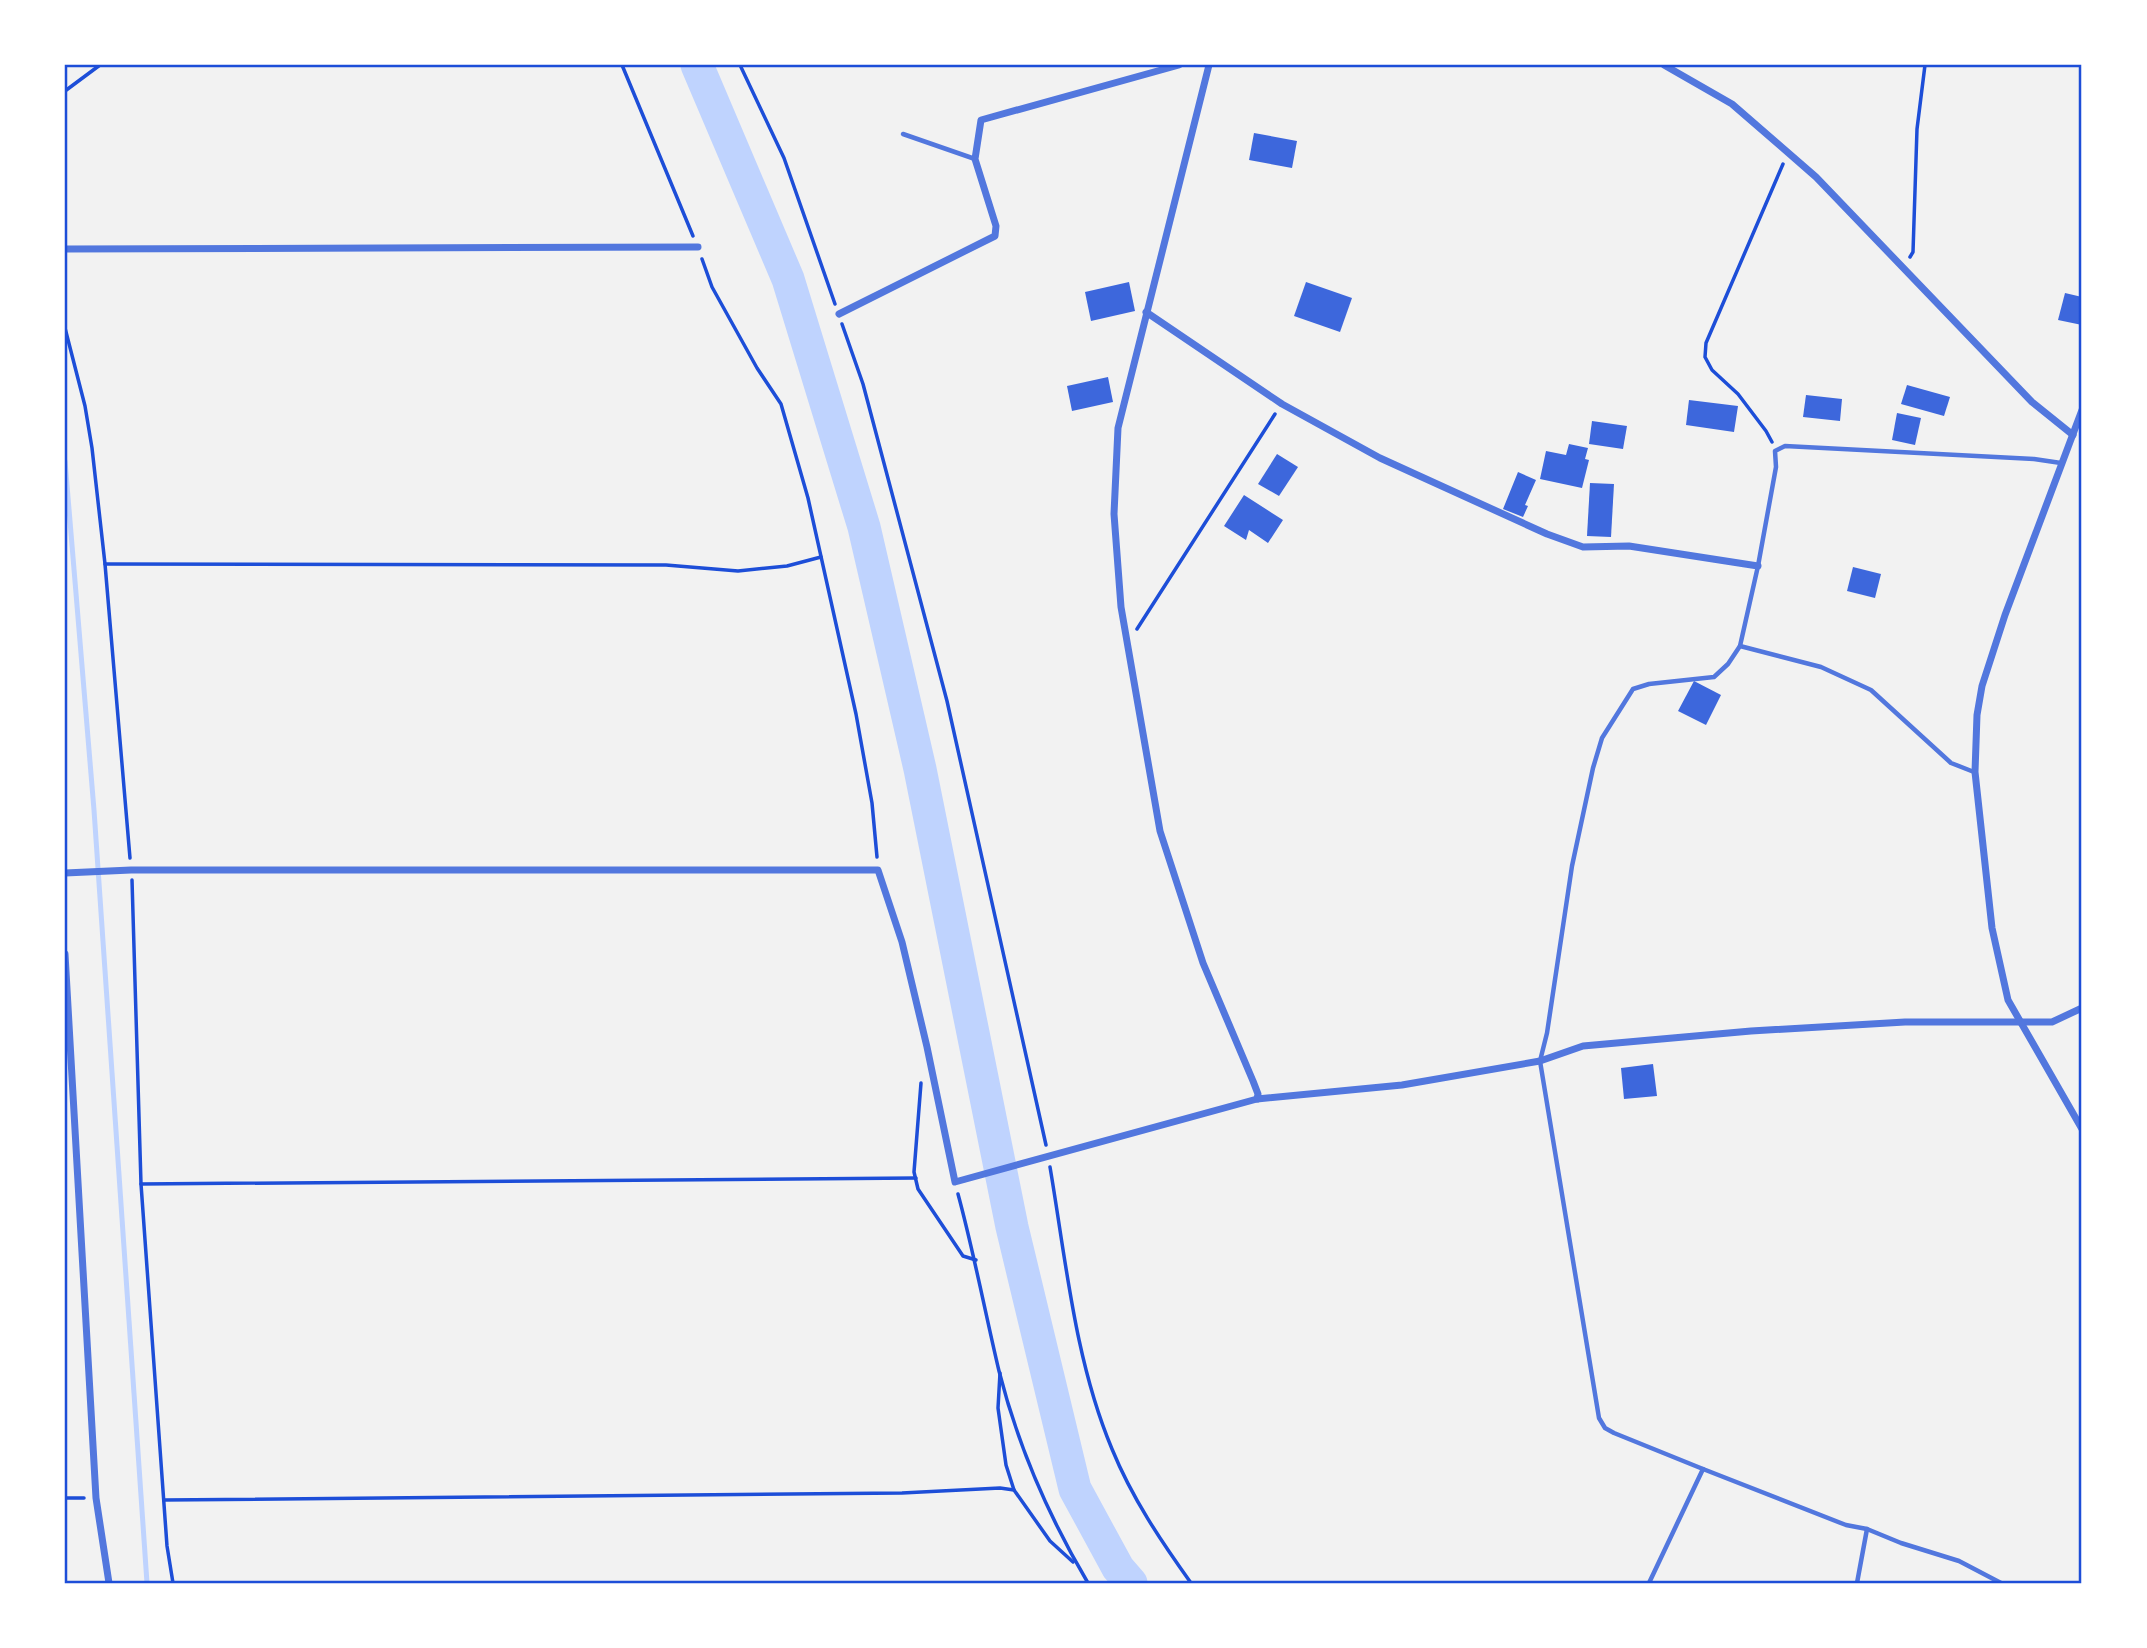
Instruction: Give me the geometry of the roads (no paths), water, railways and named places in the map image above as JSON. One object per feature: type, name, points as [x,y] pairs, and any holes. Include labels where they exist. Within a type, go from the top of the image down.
[{"type":"street","points":[[839,314],[995,236],[996,226],[975,159],[981,120],[1179,65]]},
{"type":"street","points":[[1209,65],[1118,428],[1114,514],[1121,607],[1160,831],[1203,963],[1258,1094],[1257,1099]]},
{"type":"street","points":[[1664,65],[1732,104],[1816,177],[2032,402],[2073,435]]},
{"type":"street","points":[[65,249],[698,247]]},
{"type":"street","points":[[1146,312],[1282,404],[1380,458],[1547,534],[1583,547],[1629,546],[1758,566]]},
{"type":"street","points":[[2082,410],[2005,615],[1982,686],[1977,716],[1976,772],[1992,928],[2008,1000],[2082,1129]]},
{"type":"street","points":[[67,873],[131,870],[878,870],[902,942],[955,1182],[1257,1099],[1402,1086],[1540,1061],[1583,1046],[1751,1031],[1905,1022],[2052,1023],[2082,1008]]},
{"type":"street","points":[[65,954],[96,1498],[109,1583]]},
{"type":"lane","points":[[903,134],[975,159]]},
{"type":"lane","points":[[2001,1583],[1959,1561],[1867,1529],[1846,1525],[1605,1428],[1600,1418],[1540,1061],[1547,1033],[1572,866],[1602,738],[1633,689],[1649,684],[1714,677],[1728,664],[1740,646],[1776,467],[1775,451],[1785,446],[2020,458],[2061,463]]},
{"type":"lane","points":[[1740,646],[1821,667],[1871,690],[1951,763],[1976,772]]},
{"type":"lane","points":[[1649,1583],[1703,1469]]},
{"type":"lane","points":[[1857,1583],[1867,1529]]},
{"type":"waterway","points":[[697,65],[788,279],[864,527],[920,769],[1012,1227],[1075,1489],[1118,1568],[1131,1583]]},
{"type":"waterway","points":[[65,461],[94,810],[147,1583]]}]
